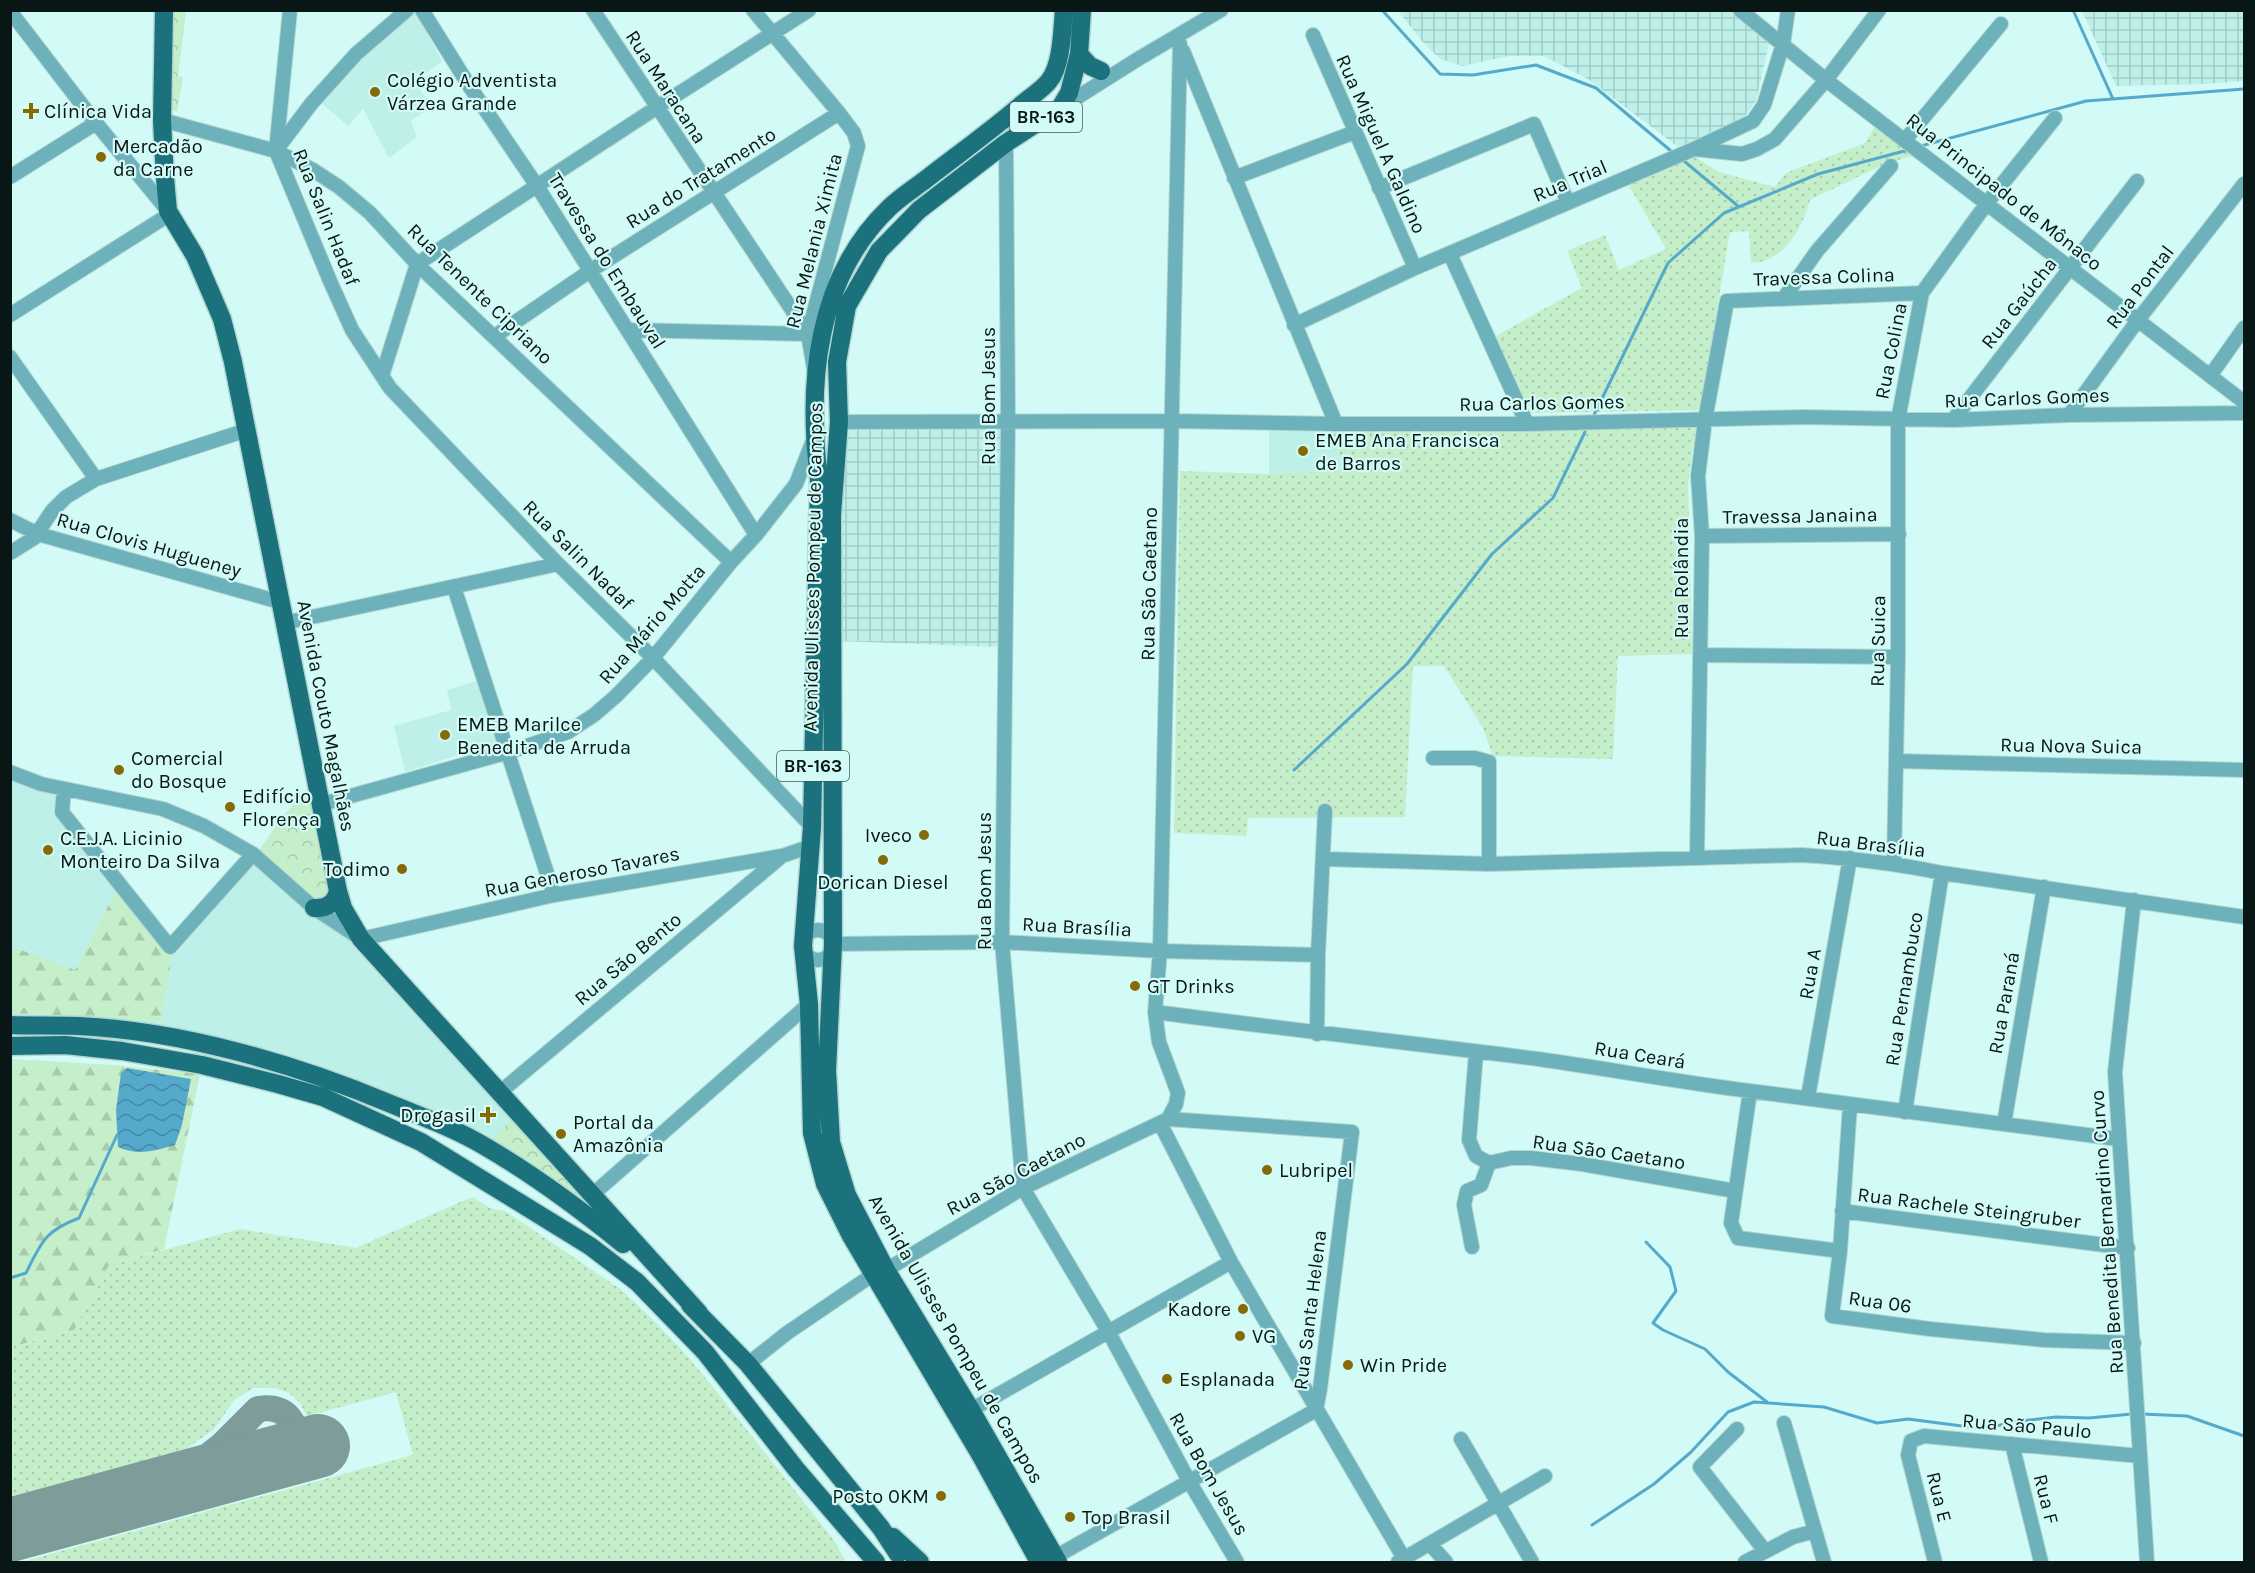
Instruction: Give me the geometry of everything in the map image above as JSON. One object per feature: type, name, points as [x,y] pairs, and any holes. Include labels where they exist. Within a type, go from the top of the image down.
[{"type":"main road","name":"Avenida Couto Magalhães","points":[[164,10],[162,120],[169,212],[195,256],[222,319],[343,908],[361,939],[699,1313]]},
{"type":"main road","name":"Avenida Ulisses Pompeu de Campos","points":[[1051,1561],[971,1410],[880,1272],[851,1236],[825,1184],[812,1133],[809,1004],[803,946],[812,827],[819,479],[814,438],[816,373],[820,341],[834,288],[859,242],[889,208],[1006,118],[1050,80],[1060,54],[1064,10]]},
{"type":"main road","name":"BR-163","points":[[1060,108],[1069,93],[1079,54],[1082,10]]},
{"type":"main road","points":[[1079,54],[1090,66],[1101,71]]},
{"type":"main road","points":[[1050,80],[1058,77],[1072,81]]},
{"type":"main road","name":"Avenida Ulisses Pompeu de Campos","points":[[1051,1561],[975,1446],[880,1272],[847,1195],[831,1142],[827,1070],[834,944],[832,514],[839,422],[837,362],[847,306],[879,251],[919,210],[1006,143],[1060,108]]},
{"type":"main road","points":[[1006,118],[1002,130],[1006,143]]},
{"type":"main road","points":[[814,438],[818,425],[828,421],[839,422]]},
{"type":"main road","points":[[314,908],[329,905],[336,899],[338,891]]},
{"type":"main road","points":[[10,1026],[80,1026],[149,1034],[216,1047],[320,1077],[430,1120],[486,1146],[587,1215],[629,1249],[699,1313],[748,1364],[881,1528],[898,1554]]},
{"type":"main road","points":[[10,1046],[65,1045],[122,1051],[202,1065],[323,1098],[421,1142],[590,1246],[637,1282],[682,1326],[720,1369],[791,1462],[876,1563]]},
{"type":"main road","points":[[881,1528],[903,1545],[920,1563]]},
{"type":"main road","points":[[853,1538],[866,1563]]},
{"type":"street","name":"Rua Salin Hadaf","points":[[290,10],[276,151],[352,330],[390,388]]},
{"type":"street","points":[[276,151],[310,104],[356,54],[407,10]]},
{"type":"street","name":"Travessa do Embauval","points":[[422,10],[470,87],[537,186],[756,535]]},
{"type":"street","name":"Rua Maracana","points":[[593,10],[808,334]]},
{"type":"street","name":"Rua Melania Ximita","points":[[753,10],[839,113],[854,133],[858,146],[808,334],[812,364],[816,373]]},
{"type":"street","points":[[382,376],[417,264],[809,10]]},
{"type":"street","points":[[1072,81],[1138,59],[1179,40],[1221,10]]},
{"type":"street","name":"Rua Principado de Mônaco","points":[[1740,10],[1826,80],[2244,402]]},
{"type":"street","name":"Rua Trial","points":[[1294,326],[1415,268],[1694,149],[1753,121],[1764,105],[1783,44],[1788,10]]},
{"type":"street","points":[[1694,149],[1742,154],[1775,139],[1826,80],[1879,10]]},
{"type":"street","points":[[10,11],[96,123],[169,212],[10,315]]},
{"type":"street","points":[[1907,142],[2001,24]]},
{"type":"street","name":"Rua Miguel A Galdino","points":[[1312,34],[1415,268]]},
{"type":"street","points":[[1179,40],[1336,424]]},
{"type":"street","name":"Rua São Caetano","points":[[1164,1121],[1176,1104],[1178,1093],[1159,1042],[1155,1012],[1160,951],[1179,40]]},
{"type":"street","points":[[1060,108],[1138,59]]},
{"type":"street","name":"Rua do Tratamento","points":[[495,336],[590,271],[839,113]]},
{"type":"street","name":"Rua Colina","points":[[1898,420],[1922,293],[1987,203],[2055,118]]},
{"type":"street","name":"Rua Tenente Cipriano","points":[[162,120],[276,151],[339,187],[370,213],[417,264],[731,562]]},
{"type":"street","points":[[10,177],[96,123]]},
{"type":"street","points":[[1380,188],[1534,124],[1568,203]]},
{"type":"street","points":[[1234,178],[1355,132]]},
{"type":"street","name":"Rua Bom Jesus","points":[[1006,143],[1008,421],[1002,942],[1023,1188],[1108,1331],[1189,1481],[1237,1563]]},
{"type":"street","points":[[1784,298],[1817,251],[1891,166]]},
{"type":"street","name":"Rua Gaúcha","points":[[1953,420],[2137,181]]},
{"type":"street","name":"Rua Pontal","points":[[2069,415],[2138,320],[2244,184]]},
{"type":"street","points":[[1450,254],[1527,424]]},
{"type":"street","name":"Travessa Colina","points":[[1727,300],[1922,293]]},
{"type":"street","name":"Rua Rolândia","points":[[1697,858],[1702,536],[1698,476],[1705,420],[1727,300]]},
{"type":"street","points":[[2210,376],[2244,328]]},
{"type":"street","points":[[628,330],[808,334]]},
{"type":"street","points":[[10,357],[96,479]]},
{"type":"street","name":"Rua Salin Nadaf","points":[[390,388],[558,564],[653,658],[812,827]]},
{"type":"street","name":"Rua Carlos Gomes","points":[[839,422],[1172,421],[1527,424],[1804,417],[1953,420],[2069,415],[2244,413]]},
{"type":"street","name":"Rua Suica","points":[[1894,863],[1898,657],[1898,420]]},
{"type":"street","points":[[10,553],[38,534],[52,511],[66,497],[96,479],[246,430]]},
{"type":"street","name":"Rua Mário Motta","points":[[322,804],[508,752],[568,732],[616,696],[653,658],[731,562],[756,535],[796,484],[814,438]]},
{"type":"street","points":[[796,484],[808,478],[819,479]]},
{"type":"street","name":"Rua Clovis Hugueney","points":[[10,520],[38,534],[280,602]]},
{"type":"street","name":"Travessa Janaina","points":[[1702,536],[1899,534]]},
{"type":"street","points":[[284,623],[558,564]]},
{"type":"street","points":[[454,587],[554,895]]},
{"type":"street","points":[[1701,655],[1898,657]]},
{"type":"street","points":[[1433,758],[1475,758],[1488,762],[1489,864]]},
{"type":"street","name":"Rua Nova Suica","points":[[1896,761],[2244,770]]},
{"type":"street","points":[[10,772],[41,784],[163,809],[204,826],[253,854],[314,908],[361,939]]},
{"type":"street","points":[[64,789],[62,812],[170,947],[253,854]]},
{"type":"street","points":[[1317,1034],[1318,955],[1325,811]]},
{"type":"street","name":"Rua Generoso Tavares","points":[[361,939],[554,895],[782,856],[811,846]]},
{"type":"street","name":"Rua Brasília","points":[[1323,860],[1489,864],[1801,855],[1850,858],[2244,917]]},
{"type":"street","name":"Rua São Bento","points":[[499,1093],[782,856]]},
{"type":"street","name":"Rua A","points":[[1808,1097],[1850,858]]},
{"type":"street","name":"Rua Pernambuco","points":[[1905,1112],[1942,873]]},
{"type":"street","name":"Rua Paraná","points":[[2004,1125],[2043,887]]},
{"type":"street","name":"Rua Benedita Bernardino Curvo","points":[[2134,900],[2115,1072],[2147,1563]]},
{"type":"street","points":[[818,930],[830,936],[834,944],[828,957],[820,960],[814,960],[808,956],[803,946],[807,936],[818,930]]},
{"type":"street","name":"Rua Brasília","points":[[834,944],[1002,942],[1160,951],[1318,955]]},
{"type":"street","points":[[591,1196],[809,1004]]},
{"type":"street","name":"Rua Ceará","points":[[1155,1012],[1317,1034],[1539,1059],[1850,1105],[2118,1140]]},
{"type":"street","points":[[1472,1247],[1464,1205],[1467,1191],[1481,1185],[1489,1163],[1476,1156],[1470,1140],[1476,1053]]},
{"type":"street","points":[[1750,1091],[1731,1223],[1738,1238],[1840,1251]]},
{"type":"street","name":"Rua 06","points":[[1850,1105],[1840,1251],[1832,1316],[1930,1329],[2044,1340],[2134,1343]]},
{"type":"street","points":[[1164,1121],[1231,1262],[1403,1562],[1545,1476]]},
{"type":"street","name":"Rua São Caetano","points":[[748,1364],[787,1333],[880,1272],[1023,1188],[1164,1121],[1352,1132]]},
{"type":"street","name":"Rua Santa Helena","points":[[1051,1561],[1316,1410],[1352,1132]]},
{"type":"street","name":"Rua São Caetano","points":[[1489,1163],[1511,1158],[1562,1162],[1735,1191]]},
{"type":"street","name":"Rua Rachele Steingruber","points":[[1842,1211],[2128,1248]]},
{"type":"street","points":[[971,1410],[1231,1262]]},
{"type":"street","points":[[1784,1423],[1824,1563]]},
{"type":"street","points":[[1737,1429],[1700,1467],[1765,1551]]},
{"type":"street","name":"Rua São Paulo","points":[[1911,1441],[1924,1436],[2140,1456]]},
{"type":"street","points":[[1461,1439],[1532,1563]]},
{"type":"street","name":"Rua E","points":[[1911,1441],[1908,1455],[1935,1563]]},
{"type":"street","name":"Rua F","points":[[2012,1444],[2041,1563]]},
{"type":"street","points":[[1745,1563],[1793,1537],[1815,1531]]},
{"type":"street","points":[[1430,1544],[1446,1563]]},
{"type":"shaded area","name":"Colégio Adventista Várzea Grande","points":[[415,11],[442,61],[414,82],[433,106],[411,121],[417,137],[389,158],[363,109],[348,126],[320,102],[387,31]]},
{"type":"shaded area","points":[[1398,11],[1732,11],[1770,39],[1756,101],[1742,120],[1678,147],[1588,79],[1544,56],[1508,56],[1463,66],[1440,59]]},
{"type":"shaded area","points":[[2082,11],[2244,11],[2244,81],[2116,86]]},
{"type":"shaded area","points":[[852,425],[1003,425],[999,647],[837,641],[846,442]]},
{"type":"shaded area","name":"EMEB Ana Francisca de Barros","points":[[1269,429],[1329,432],[1347,470],[1269,474]]},
{"type":"shaded area","name":"EMEB Marilce Benedita de Arruda","points":[[476,681],[497,743],[405,772],[394,726],[451,710],[447,690]]},
{"type":"shaded area","points":[[11,775],[60,794],[59,815],[169,953],[254,860],[353,939],[620,1234],[504,1154],[269,1055],[11,1021]]},
{"type":"green space","points":[[167,11],[186,11],[178,76],[183,77],[177,112],[171,109]]},
{"type":"green space","points":[[1876,125],[1918,154],[1882,165],[1810,200],[1797,232],[1790,242],[1773,257],[1751,263],[1749,231],[1730,232],[1700,410],[1531,413],[1496,336],[1582,288],[1567,251],[1605,235],[1619,270],[1666,249],[1628,184],[1695,157],[1719,172],[1775,187],[1786,173],[1865,143]]},
{"type":"green space","points":[[1696,427],[1688,482],[1692,654],[1618,656],[1613,759],[1493,756],[1483,728],[1444,666],[1413,666],[1405,817],[1248,818],[1246,836],[1174,833],[1180,471],[1269,474],[1347,470],[1329,432]]},
{"type":"green space","points":[[311,786],[316,830],[330,891],[328,896],[321,900],[312,900],[259,850],[282,817]]},
{"type":"green space","points":[[117,889],[172,956],[161,1022],[11,1013],[10,946],[75,970]]},
{"type":"green space","points":[[11,1059],[112,1065],[200,1074],[164,1249],[109,1265],[74,1330],[11,1347]]},
{"type":"green space","points":[[515,1116],[599,1214],[491,1140]]},
{"type":"green space","points":[[472,1197],[490,1208],[505,1211],[619,1288],[643,1310],[709,1382],[833,1539],[846,1562],[21,1562],[413,1455],[396,1392],[307,1416],[300,1403],[289,1393],[276,1388],[254,1388],[235,1399],[214,1429],[185,1450],[11,1497],[11,1347],[74,1330],[109,1265],[240,1229],[356,1248]]},
{"type":"water","points":[[127,1068],[191,1079],[182,1125],[175,1145],[139,1152],[118,1147],[116,1110],[121,1073]]},
{"type":"waterway","points":[[1382,10],[1440,74],[1473,75],[1536,65],[1596,88],[1671,151]]},
{"type":"waterway","points":[[2073,10],[2113,99]]},
{"type":"waterway","points":[[1921,146],[2086,101],[2244,89]]},
{"type":"waterway","points":[[1593,417],[1668,263],[1724,213],[1818,174],[1908,150]]},
{"type":"waterway","points":[[1684,161],[1738,206]]},
{"type":"waterway","points":[[1294,770],[1407,664],[1492,554],[1553,498],[1585,432]]},
{"type":"waterway","points":[[10,1278],[26,1273],[46,1238],[59,1228],[79,1218],[117,1135]]},
{"type":"waterway","points":[[1646,1242],[1670,1267],[1676,1291],[1653,1323],[1705,1349],[1728,1372],[1767,1402]]},
{"type":"waterway","points":[[1592,1525],[1654,1484],[1691,1452],[1728,1412],[1754,1402],[1824,1407],[1877,1423],[1908,1419],[1985,1429],[2012,1422],[2056,1417],[2089,1418],[2132,1414]]},
{"type":"waterway","points":[[2142,1414],[2187,1416],[2244,1436]]},
{"type":"taxiway","points":[[154,1491],[198,1464],[222,1445],[258,1409],[277,1410],[290,1418],[303,1451]]},
{"type":"runway","points":[[10,1530],[318,1446]]},
{"type":"place","name":"Colégio Adventista Várzea Grande","points":[[375,92]]},
{"type":"place","name":"Clínica Vida","points":[[31,111]]},
{"type":"place","name":"Mercadão da Carne","points":[[101,157]]},
{"type":"place","name":"EMEB Ana Francisca de Barros","points":[[1303,451]]},
{"type":"place","name":"EMEB Marilce Benedita de Arruda","points":[[445,735]]},
{"type":"place","name":"Comercial do Bosque","points":[[119,770]]},
{"type":"place","name":"Edifício Florença","points":[[230,807]]},
{"type":"place","name":"Iveco","points":[[924,835]]},
{"type":"place","name":"C.E.J.A. Licinio Monteiro Da Silva","points":[[48,850]]},
{"type":"place","name":"Dorican Diesel","points":[[883,860]]},
{"type":"place","name":"Todimo","points":[[402,869]]},
{"type":"place","name":"GT Drinks","points":[[1135,986]]},
{"type":"place","name":"Drogasil","points":[[488,1115]]},
{"type":"place","name":"Portal da Amazônia","points":[[561,1134]]},
{"type":"place","name":"Lubripel","points":[[1267,1170]]},
{"type":"place","name":"Kadore","points":[[1243,1309]]},
{"type":"place","name":"VG","points":[[1240,1336]]},
{"type":"place","name":"Win Pride","points":[[1348,1365]]},
{"type":"place","name":"Esplanada","points":[[1167,1379]]},
{"type":"place","name":"Posto 0KM","points":[[941,1496]]},
{"type":"place","name":"Top Brasil","points":[[1070,1517]]}]
